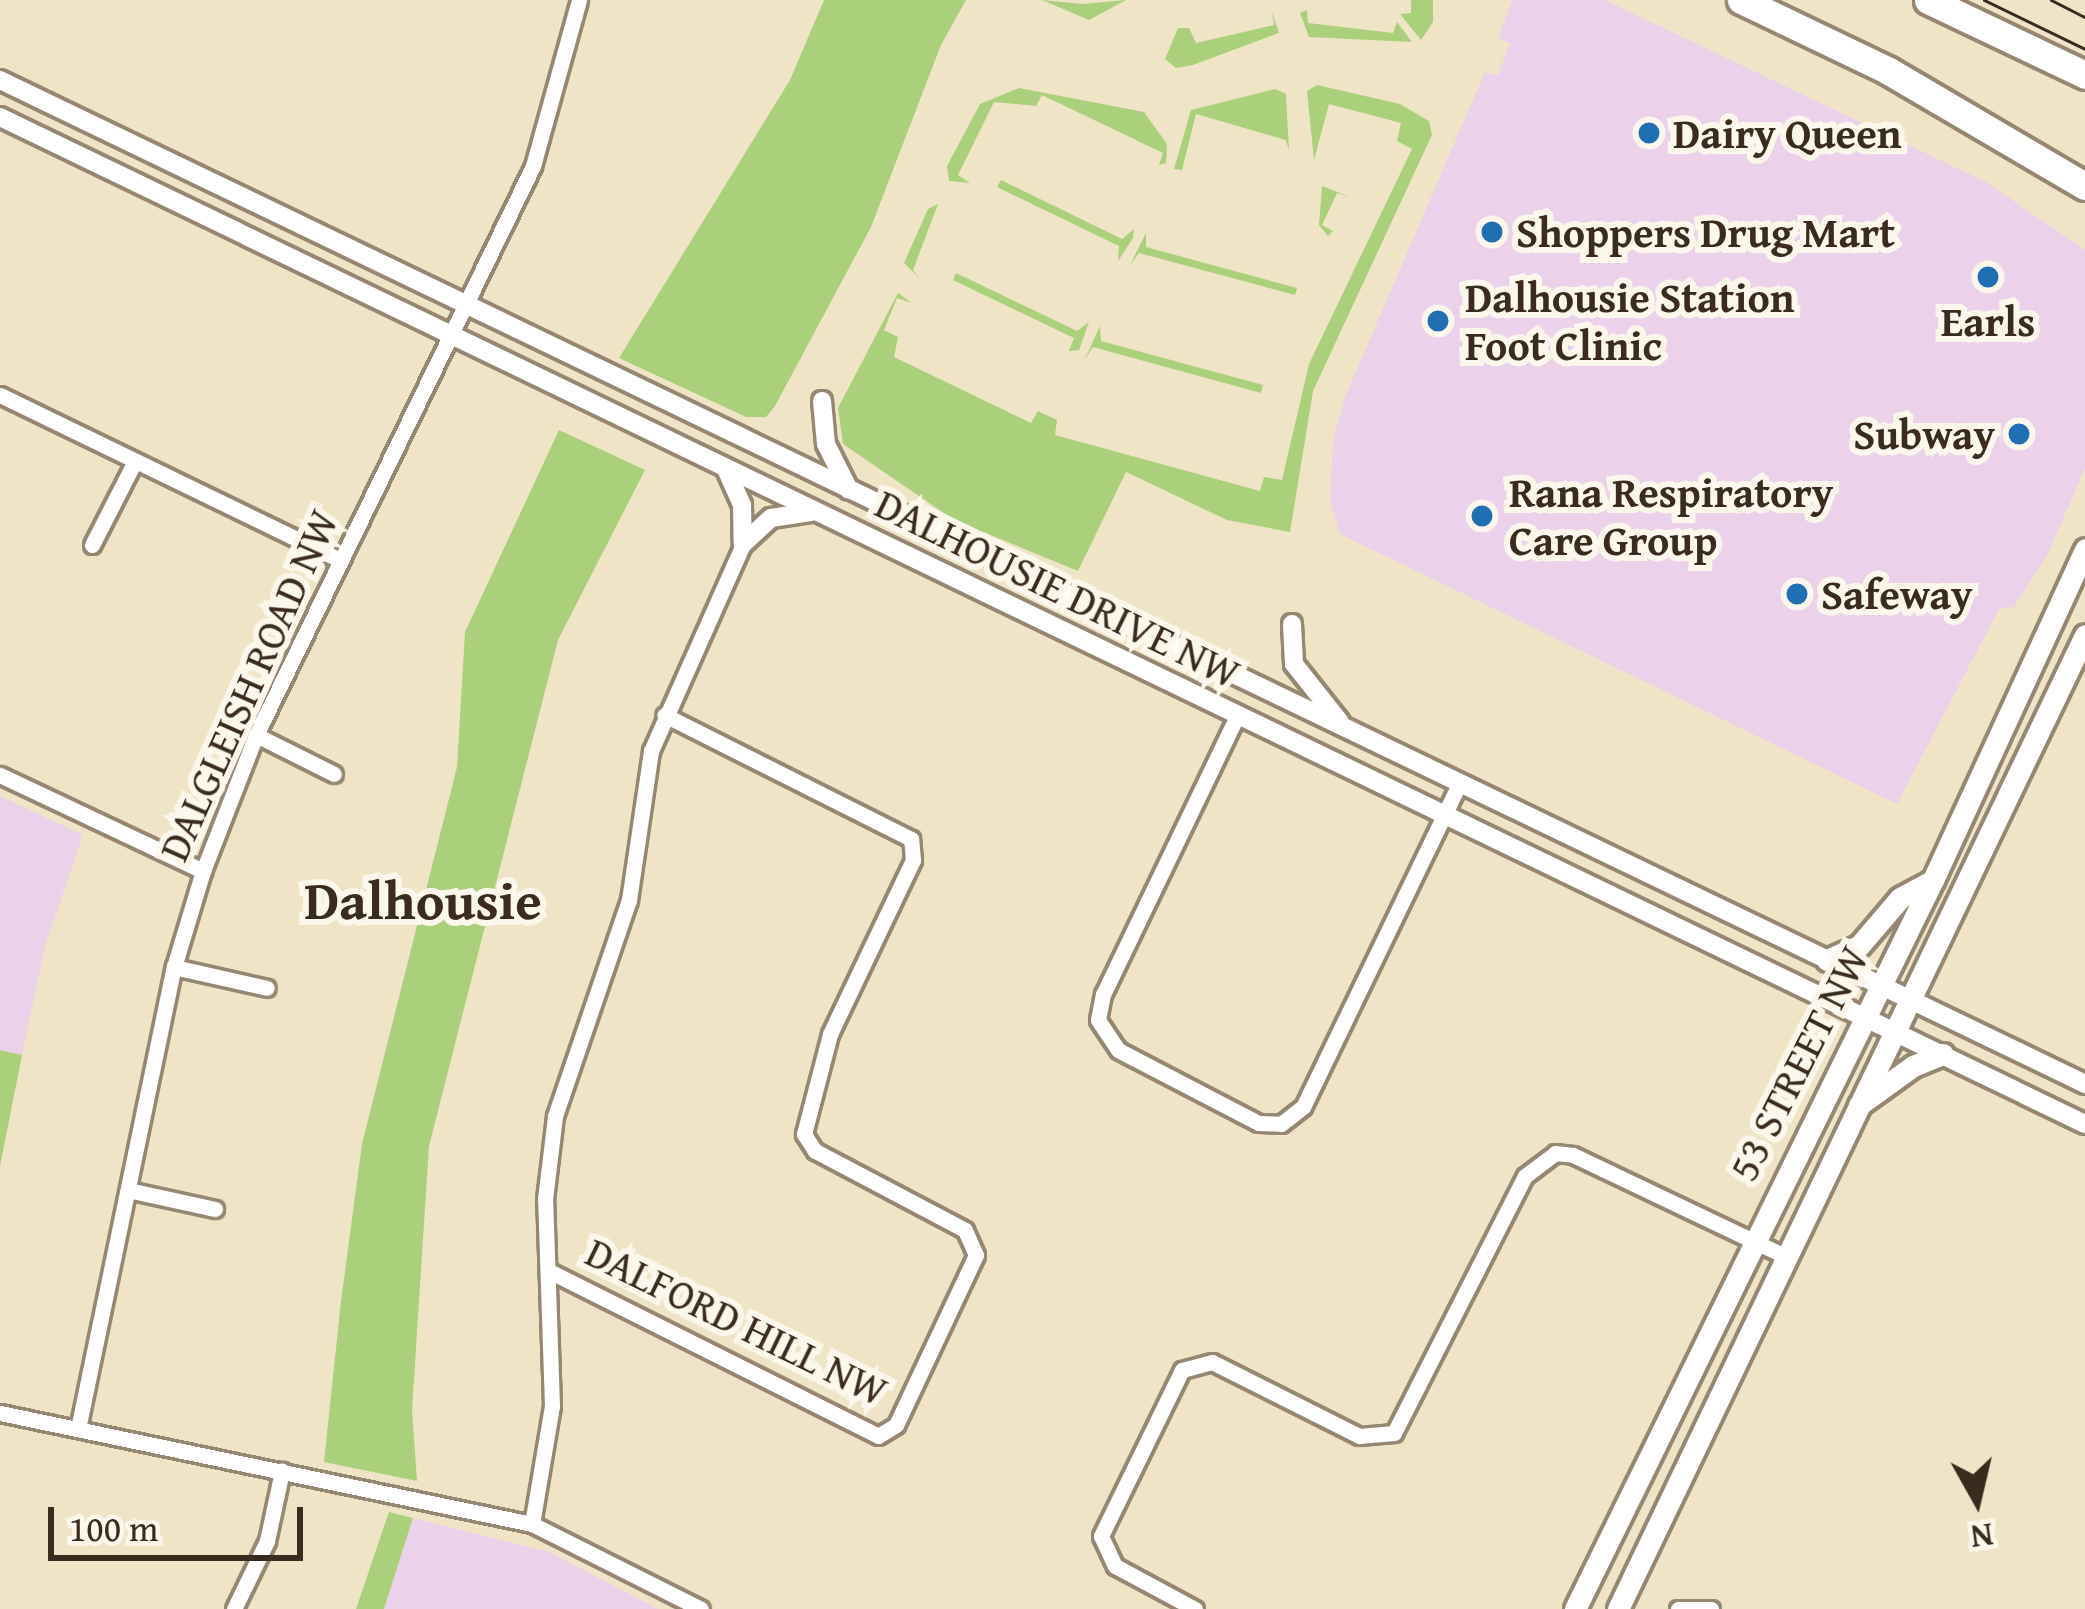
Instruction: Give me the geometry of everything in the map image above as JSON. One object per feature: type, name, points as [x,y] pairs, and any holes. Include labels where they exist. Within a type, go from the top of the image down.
[{"type":"highway","points":[[1741,0],[1887,70],[2085,186]]},
{"type":"highway","points":[[1928,0],[2085,74]]},
{"type":"highway","points":[[2033,159],[2085,200]]},
{"type":"main road","name":"53 STREET NW","points":[[1575,1609],[1933,880],[2085,549]]},
{"type":"main road","name":"53 STREET NW","points":[[1618,1609],[2085,634]]},
{"type":"main road","points":[[1827,960],[1859,946],[1900,898],[1933,880]]},
{"type":"main road","points":[[1858,1106],[1943,1054]]},
{"type":"street","name":"DALGLEISH ROAD NW","points":[[78,1429],[174,967],[203,871],[256,735],[544,137],[579,0]]},
{"type":"street","name":"DALHOUSIE DRIVE NW","points":[[0,80],[2085,1084]]},
{"type":"street","name":"DALHOUSIE DRIVE NW","points":[[0,117],[2085,1124]]},
{"type":"street","points":[[0,394],[340,560]]},
{"type":"street","points":[[822,401],[826,444],[849,490]]},
{"type":"street","points":[[92,544],[135,461]]},
{"type":"street","points":[[726,468],[742,505],[743,544]]},
{"type":"street","points":[[532,1524],[552,1406],[545,1199],[555,1116],[629,900],[642,795],[664,715],[743,544],[771,518],[817,512]]},
{"type":"street","points":[[1292,624],[1294,664],[1347,730]]},
{"type":"street","points":[[1238,714],[1103,994],[1098,1020],[1118,1050],[1258,1123],[1281,1124],[1304,1107],[1460,784]]},
{"type":"street","name":"DALFORD HILL NW","points":[[549,1270],[878,1436],[896,1425],[976,1255],[965,1230],[815,1151],[805,1134],[830,1034],[913,860],[911,839],[664,715]]},
{"type":"street","points":[[256,735],[334,774]]},
{"type":"street","points":[[0,775],[203,871]]},
{"type":"street","points":[[174,967],[267,988]]},
{"type":"street","points":[[1196,1609],[1115,1567],[1101,1536],[1182,1370],[1212,1362],[1359,1436],[1394,1433],[1531,1167],[1555,1153],[1786,1257]]},
{"type":"street","points":[[128,1190],[215,1209]]},
{"type":"street","points":[[0,1413],[532,1524],[701,1609]]},
{"type":"street","points":[[234,1609],[267,1541],[282,1471]]},
{"type":"street","points":[[1678,1609],[1712,1609]]},
{"type":"shaded area","points":[[1512,0],[1605,0],[1986,182],[2085,250],[2085,468],[2047,556],[2014,607],[1999,609],[1897,804],[1340,534],[1330,502],[1333,440],[1345,397],[1485,72],[1498,75],[1510,43],[1498,38]]},
{"type":"shaded area","points":[[0,796],[83,835],[45,946],[22,1055],[0,1050]]},
{"type":"shaded area","points":[[413,1518],[549,1552],[658,1609],[384,1609]]},
{"type":"green space","points":[[824,0],[966,0],[941,45],[871,227],[775,406],[766,417],[746,417],[619,358],[790,80]]},
{"type":"green space","points":[[1042,0],[1083,4],[1126,0],[1089,20]]},
{"type":"green space","points":[[1411,0],[1433,0],[1433,22],[1421,40],[1400,14],[1411,13]]},
{"type":"green space","points":[[1307,10],[1308,23],[1393,33],[1397,22],[1412,42],[1309,37],[1300,13]]},
{"type":"green space","points":[[1272,12],[1279,33],[1193,65],[1176,68],[1165,59],[1178,28],[1189,28],[1196,43],[1274,25]]},
{"type":"green space","points":[[1317,85],[1400,104],[1429,121],[1432,135],[1313,391],[1290,532],[1227,520],[1126,472],[1078,571],[954,520],[843,444],[838,408],[898,293],[912,303],[897,298],[884,330],[898,337],[894,357],[1031,423],[1038,411],[1057,420],[1055,435],[1260,491],[1264,477],[1282,480],[1309,364],[1412,149],[1397,141],[1401,123],[1329,104],[1314,160],[1307,91]]},
{"type":"green space","points":[[1019,88],[1144,112],[1167,144],[1166,163],[1159,165],[1163,153],[1042,95],[1036,106],[994,102],[958,175],[970,183],[949,181],[947,166],[980,104]]},
{"type":"green space","points":[[1275,89],[1286,94],[1289,151],[1286,140],[1196,114],[1182,170],[1174,169],[1191,110]]},
{"type":"green space","points":[[1001,180],[1122,239],[1134,229],[1133,238],[1118,261],[1119,246],[997,187]]},
{"type":"green space","points":[[1322,186],[1350,197],[1337,193],[1322,225],[1333,231],[1328,236],[1319,225]]},
{"type":"green space","points":[[938,204],[913,270],[920,279],[904,263],[928,209]]},
{"type":"green space","points":[[1146,233],[1146,247],[1297,288],[1295,295],[1139,253],[1130,265]]},
{"type":"green space","points":[[956,273],[1077,331],[1089,322],[1079,350],[1069,351],[1074,338],[953,280]]},
{"type":"green space","points":[[1100,326],[1101,341],[1263,385],[1261,393],[1093,347],[1085,359]]},
{"type":"green space","points":[[559,430],[645,470],[558,640],[429,1146],[412,1410],[417,1481],[324,1462],[362,1144],[457,767],[465,632]]},
{"type":"green space","points":[[0,1050],[22,1055],[0,1166]]},
{"type":"green space","points":[[389,1512],[413,1518],[384,1609],[356,1609]]},
{"type":"tram line","points":[[1984,0],[2085,49]]},
{"type":"tram line","points":[[2051,0],[2085,17]]},
{"type":"place","name":"Dairy Queen","points":[[1649,133]]},
{"type":"place","name":"Shoppers Drug Mart","points":[[1492,232]]},
{"type":"place","name":"Earls","points":[[1988,277]]},
{"type":"place","name":"Dalhousie Station Foot Clinic","points":[[1438,321]]},
{"type":"place","name":"Subway","points":[[2019,434]]},
{"type":"place","name":"Rana Respiratory Care Group","points":[[1482,516]]},
{"type":"place","name":"Safeway","points":[[1797,594]]},
{"type":"district","name":"Dalhousie","points":[[423,900]]}]
